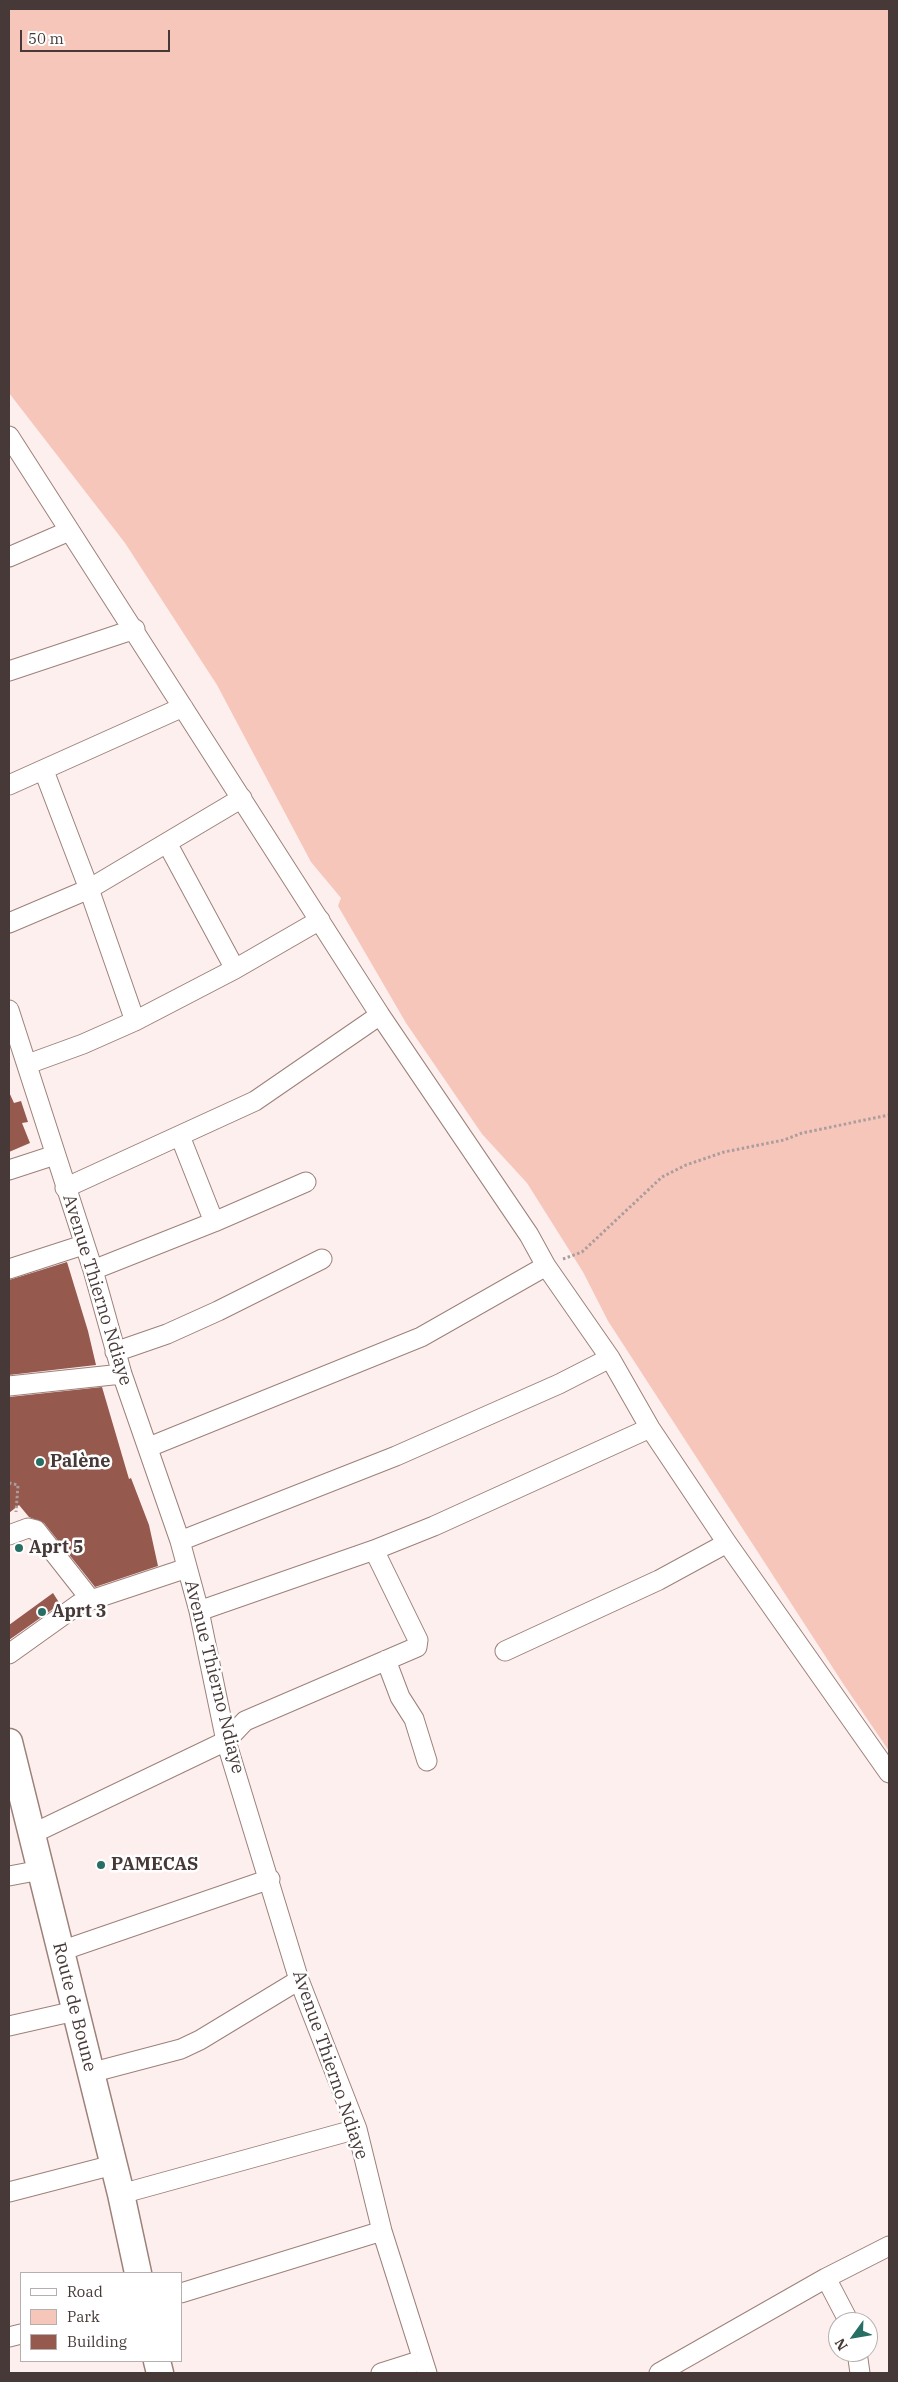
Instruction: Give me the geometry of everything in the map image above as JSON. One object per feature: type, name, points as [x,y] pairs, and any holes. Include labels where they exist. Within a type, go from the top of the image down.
[{"type":"street","points":[[10,440],[135,629],[380,1015],[529,1234],[546,1266],[610,1358],[650,1428],[727,1544],[889,1773]]},
{"type":"street","points":[[9,557],[69,531]]},
{"type":"street","points":[[9,671],[135,629]]},
{"type":"street","points":[[9,785],[44,771],[183,707]]},
{"type":"street","points":[[44,771],[89,890],[135,1021]]},
{"type":"street","points":[[9,923],[89,890],[242,798]]},
{"type":"street","points":[[167,843],[234,969]]},
{"type":"street","points":[[20,1058],[83,1044],[135,1021],[234,969],[320,920]]},
{"type":"street","name":"Avenue Thierno Ndiaye","points":[[9,1010],[20,1058],[55,1155],[83,1245],[93,1270],[122,1374],[149,1447],[180,1541],[199,1611],[226,1741],[270,1879],[299,1980],[357,2129],[382,2231],[424,2366]]},
{"type":"street","points":[[65,1188],[254,1101],[380,1015]]},
{"type":"street","points":[[180,1136],[214,1222]]},
{"type":"street","points":[[9,1170],[55,1155]]},
{"type":"street","points":[[93,1270],[214,1222],[306,1182]]},
{"type":"street","points":[[9,1269],[83,1245]]},
{"type":"street","points":[[115,1352],[184,1326],[322,1259]]},
{"type":"street","points":[[149,1447],[421,1337],[546,1266]]},
{"type":"street","points":[[180,1541],[388,1460],[524,1400],[610,1358]]},
{"type":"street","points":[[9,1386],[122,1374]]},
{"type":"street","points":[[199,1611],[374,1550],[476,1508],[650,1428]]},
{"type":"street","points":[[15,1532],[33,1528],[36,1530],[91,1600]]},
{"type":"street","points":[[505,1651],[659,1580],[727,1544]]},
{"type":"street","points":[[32,1834],[226,1741],[245,1721],[417,1647],[418,1640],[374,1550]]},
{"type":"street","points":[[9,1654],[79,1604],[187,1568]]},
{"type":"street","points":[[386,1660],[400,1697],[414,1719],[427,1761]]},
{"type":"street","name":"Route de Boune","points":[[9,1742],[138,2272]]},
{"type":"street","points":[[9,1876],[41,1870]]},
{"type":"street","points":[[61,1951],[270,1879]]},
{"type":"street","points":[[90,2073],[181,2049],[200,2040],[299,1980]]},
{"type":"street","points":[[9,2026],[75,2011]]},
{"type":"street","points":[[120,2194],[357,2129]]},
{"type":"street","points":[[9,2192],[113,2165]]},
{"type":"street","points":[[182,2293],[382,2231]]},
{"type":"street","points":[[659,2373],[826,2278],[889,2246]]},
{"type":"street","points":[[826,2278],[844,2312]]},
{"type":"street","points":[[380,2373],[424,2366]]},
{"type":"path","points":[[546,1266],[582,1252],[662,1177],[686,1165],[724,1152],[889,1115]]},
{"type":"path","points":[[9,1482],[18,1486],[15,1532]]},
{"type":"green space","points":[[9,9],[889,9],[889,1751],[844,1685],[608,1321],[583,1272],[527,1183],[482,1134],[406,1023],[338,906],[341,898],[311,862],[217,685],[125,543],[9,393]]},
{"type":"building","points":[[9,1092],[14,1103],[21,1101],[28,1122],[22,1123],[30,1143],[9,1152]]},
{"type":"building","points":[[67,1262],[88,1331],[96,1365],[9,1375],[9,1280]]},
{"type":"building","points":[[102,1387],[129,1479],[131,1478],[149,1525],[158,1566],[95,1587],[44,1523],[29,1517],[19,1505],[9,1513],[9,1397]]},
{"type":"building","name":"Aprt 3","points":[[53,1593],[60,1604],[9,1640],[9,1625]]},
{"type":"place","name":"Palène","points":[[40,1462]]},
{"type":"place","name":"Aprt 5","points":[[19,1548]]},
{"type":"place","name":"Aprt 3","points":[[42,1612]]},
{"type":"place","name":"PAMECAS","points":[[101,1865]]}]
